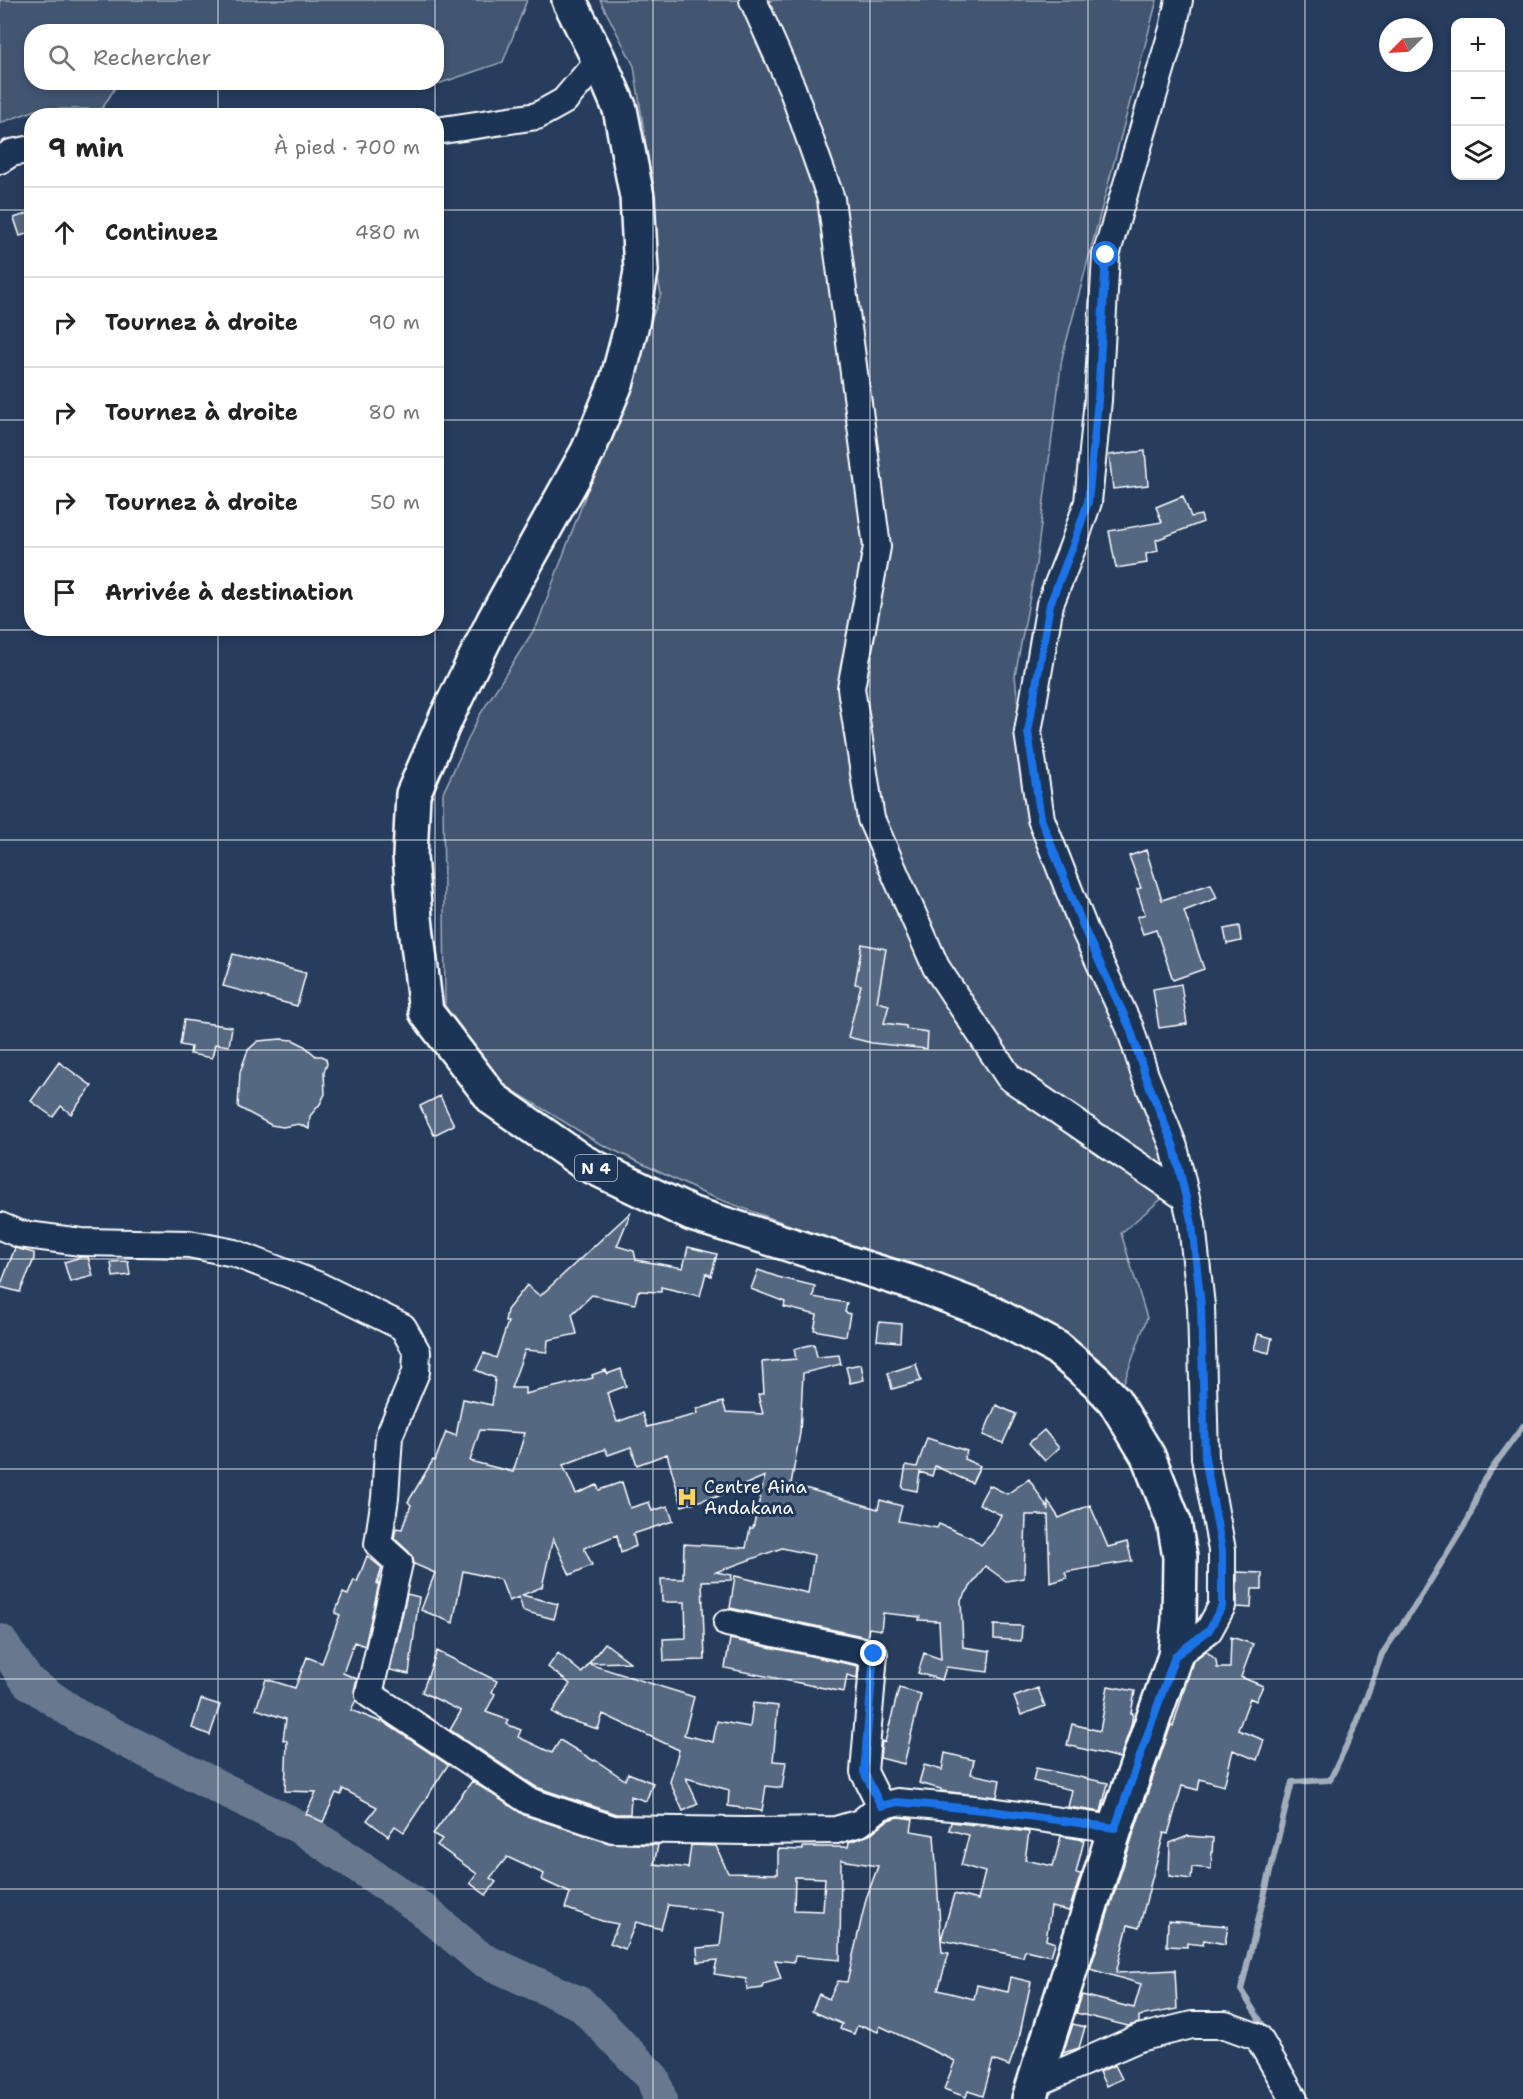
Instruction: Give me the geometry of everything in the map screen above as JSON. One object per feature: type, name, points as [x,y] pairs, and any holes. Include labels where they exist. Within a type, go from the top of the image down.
[{"type":"main road","name":"N 4","points":[[569,0],[620,109],[637,197],[641,271],[632,324],[617,381],[588,451],[494,620],[447,716],[413,794],[410,856],[426,1012],[492,1099],[583,1162],[692,1214],[919,1285],[990,1312],[1057,1348],[1096,1381],[1114,1400],[1148,1456],[1174,1522],[1180,1557],[1179,1621],[1175,1656],[1115,1828],[1031,2091]]},
{"type":"street","points":[[753,0],[792,88],[831,199],[877,547],[851,688],[871,819],[936,967],[1009,1077],[1186,1198]]},
{"type":"street","points":[[1175,1656],[1209,1630],[1222,1606],[1222,1550],[1205,1458],[1201,1306],[1192,1224],[1174,1147],[1145,1075],[1130,1028],[1085,931],[1041,819],[1028,732],[1050,604],[1088,502],[1098,400],[1106,255],[1173,29],[1179,0]]},
{"type":"street","points":[[444,130],[537,116],[564,100],[599,60]]},
{"type":"street","points":[[0,160],[11,153],[24,151]]},
{"type":"street","points":[[0,1226],[19,1234],[81,1242],[189,1244],[234,1253],[317,1286],[403,1327],[417,1352],[416,1372],[389,1436],[385,1498],[378,1544],[399,1563],[369,1694],[529,1801],[613,1829],[836,1830],[861,1823],[881,1806],[897,1802],[1115,1828]]},
{"type":"street","points":[[728,1623],[874,1654],[864,1772],[881,1806]]},
{"type":"street","points":[[1031,2091],[1138,2038],[1192,2025],[1225,2025],[1258,2037],[1294,2099]]},
{"type":"shaded area","points":[[0,0],[527,0],[503,62],[444,82],[444,24],[24,24],[24,90],[114,90],[103,108],[24,108],[24,114],[0,123]]},
{"type":"shaded area","points":[[600,0],[1157,0],[1062,358],[1036,564],[1015,676],[1024,764],[1177,1186],[1121,1233],[1147,1318],[1122,1388],[926,1275],[705,1194],[597,1142],[504,1085],[445,1006],[443,793],[479,716],[537,625],[661,294],[648,229],[652,184],[634,66]]},
{"type":"building","points":[[24,215],[24,235],[20,236],[14,218]]},
{"type":"building","points":[[1145,451],[1148,485],[1113,489],[1109,455]]},
{"type":"building","points":[[1183,496],[1191,517],[1201,515],[1203,522],[1156,540],[1158,551],[1146,554],[1147,563],[1116,568],[1109,531],[1162,522],[1156,507]]},
{"type":"building","points":[[1146,850],[1162,900],[1211,884],[1217,898],[1184,911],[1204,969],[1173,980],[1156,930],[1143,934],[1137,917],[1145,914],[1137,889],[1141,888],[1129,856]]},
{"type":"building","points":[[1239,926],[1241,941],[1227,944],[1224,929]]},
{"type":"building","points":[[862,944],[886,949],[877,1002],[889,1005],[884,1023],[928,1032],[927,1049],[872,1043],[848,1037],[861,985],[855,984]]},
{"type":"building","points":[[233,954],[306,973],[297,1006],[223,986]]},
{"type":"building","points":[[1181,984],[1187,1024],[1159,1028],[1153,989]]},
{"type":"building","points":[[184,1020],[232,1027],[229,1046],[215,1044],[212,1058],[190,1054],[191,1047],[180,1045]]},
{"type":"building","points":[[293,1040],[316,1056],[326,1059],[325,1094],[310,1116],[309,1129],[299,1124],[283,1127],[271,1125],[238,1107],[240,1072],[248,1050],[258,1041]]},
{"type":"building","points":[[59,1062],[92,1086],[71,1114],[61,1106],[53,1117],[31,1101]]},
{"type":"building","points":[[440,1096],[454,1125],[434,1135],[420,1106]]},
{"type":"building","points":[[631,1212],[617,1246],[634,1251],[636,1260],[683,1268],[688,1247],[717,1254],[711,1276],[706,1273],[700,1296],[661,1287],[661,1292],[638,1291],[635,1304],[592,1295],[572,1314],[577,1334],[548,1340],[547,1352],[525,1350],[511,1388],[525,1388],[525,1394],[593,1378],[592,1375],[606,1370],[607,1374],[621,1369],[626,1386],[607,1393],[617,1422],[642,1413],[647,1427],[698,1414],[697,1409],[723,1402],[726,1412],[763,1414],[758,1395],[764,1393],[762,1362],[796,1359],[794,1349],[814,1344],[817,1357],[839,1355],[841,1364],[803,1373],[800,1433],[791,1484],[878,1509],[880,1500],[902,1506],[898,1521],[937,1528],[939,1524],[972,1538],[981,1545],[992,1533],[1001,1515],[979,1504],[989,1485],[1007,1494],[1029,1479],[1048,1509],[1048,1501],[1059,1518],[1090,1505],[1108,1547],[1127,1542],[1132,1561],[1065,1572],[1067,1578],[1050,1583],[1048,1515],[1026,1515],[1024,1578],[1006,1581],[985,1566],[961,1600],[963,1647],[990,1651],[988,1672],[946,1667],[942,1680],[918,1673],[924,1653],[941,1659],[939,1621],[919,1620],[920,1617],[883,1613],[881,1630],[869,1628],[867,1637],[730,1608],[735,1576],[808,1593],[814,1555],[782,1548],[716,1572],[732,1575],[731,1580],[702,1581],[705,1660],[664,1661],[663,1639],[686,1638],[685,1602],[662,1602],[661,1579],[683,1579],[684,1544],[746,1548],[765,1476],[716,1497],[682,1506],[667,1454],[637,1465],[631,1447],[608,1455],[605,1449],[563,1465],[576,1494],[597,1485],[599,1490],[622,1482],[630,1508],[649,1502],[652,1511],[668,1506],[673,1521],[633,1534],[636,1546],[621,1553],[617,1535],[584,1548],[592,1565],[570,1575],[553,1538],[542,1587],[522,1595],[558,1604],[554,1619],[523,1611],[519,1597],[509,1601],[501,1580],[463,1571],[453,1623],[421,1610],[435,1573],[414,1564],[409,1552],[394,1538],[396,1528],[402,1529],[411,1505],[408,1502],[433,1460],[435,1461],[446,1432],[456,1436],[463,1399],[492,1405],[495,1378],[476,1370],[484,1353],[496,1358],[508,1322],[505,1322],[507,1310],[527,1285],[540,1296]],"holes":[[[480,1430],[525,1433],[513,1472],[470,1461]]]},
{"type":"building","points":[[15,1248],[34,1253],[34,1259],[20,1292],[0,1287]]},
{"type":"building","points":[[88,1257],[93,1276],[70,1282],[64,1262]]},
{"type":"building","points":[[128,1261],[130,1275],[113,1277],[111,1262]]},
{"type":"building","points":[[758,1270],[815,1286],[813,1297],[847,1303],[845,1312],[850,1314],[846,1336],[814,1330],[817,1315],[784,1307],[785,1302],[751,1289]]},
{"type":"building","points":[[879,1322],[901,1324],[900,1342],[877,1340]]},
{"type":"building","points":[[1258,1334],[1272,1338],[1269,1353],[1254,1349]]},
{"type":"building","points":[[861,1364],[864,1380],[850,1383],[846,1367]]},
{"type":"building","points":[[916,1364],[921,1381],[892,1389],[888,1373]]},
{"type":"building","points":[[996,1405],[1016,1414],[1003,1443],[983,1435]]},
{"type":"building","points":[[1044,1430],[1059,1448],[1045,1461],[1029,1443]]},
{"type":"building","points":[[927,1438],[967,1451],[964,1459],[980,1466],[972,1483],[935,1466],[932,1476],[920,1472],[917,1491],[902,1488],[906,1465],[917,1467]]},
{"type":"building","points":[[367,1556],[382,1568],[365,1646],[354,1642],[343,1673],[357,1679],[354,1691],[356,1700],[351,1710],[382,1721],[448,1765],[404,1832],[395,1826],[388,1836],[367,1820],[377,1807],[343,1789],[341,1795],[336,1793],[323,1822],[306,1814],[316,1792],[285,1791],[287,1741],[283,1740],[286,1719],[256,1709],[266,1679],[295,1688],[307,1657],[322,1663],[340,1615],[335,1613],[343,1593],[348,1595],[354,1580],[357,1582]]},
{"type":"building","points":[[1237,1572],[1262,1573],[1262,1589],[1252,1589],[1251,1608],[1237,1607]]},
{"type":"building","points":[[407,1594],[419,1597],[409,1674],[390,1670]]},
{"type":"building","points":[[994,1625],[1022,1626],[1021,1641],[994,1639]]},
{"type":"building","points":[[1231,1637],[1253,1644],[1241,1677],[1263,1686],[1256,1701],[1250,1698],[1238,1730],[1264,1740],[1257,1760],[1233,1750],[1224,1786],[1200,1779],[1198,1790],[1182,1786],[1168,1834],[1164,1833],[1139,1928],[1128,1925],[1116,1973],[1175,1970],[1177,2009],[1139,2016],[1139,2023],[1128,2026],[1076,2013],[1082,1995],[1134,2008],[1141,1984],[1090,1969],[1193,1661],[1206,1651],[1216,1660],[1217,1668],[1230,1668]]},
{"type":"building","points":[[730,1639],[858,1666],[857,1678],[847,1675],[844,1692],[725,1668]]},
{"type":"building","points":[[605,1643],[630,1662],[589,1663]]},
{"type":"building","points":[[437,1651],[497,1681],[492,1692],[495,1694],[486,1712],[508,1720],[506,1724],[521,1730],[518,1737],[552,1753],[560,1740],[625,1780],[628,1773],[653,1783],[646,1801],[631,1796],[630,1814],[616,1814],[536,1787],[450,1730],[461,1711],[422,1692]]},
{"type":"building","points":[[558,1653],[582,1673],[589,1664],[694,1697],[684,1735],[713,1742],[717,1721],[750,1727],[753,1703],[778,1706],[773,1761],[786,1762],[782,1788],[766,1786],[762,1811],[728,1806],[729,1790],[686,1778],[698,1804],[683,1811],[670,1782],[679,1750],[603,1714],[598,1729],[562,1718],[552,1712],[570,1684],[548,1667]]},
{"type":"building","points":[[1108,1686],[1135,1691],[1131,1726],[1120,1758],[1067,1745],[1072,1724],[1100,1731]]},
{"type":"building","points":[[899,1688],[921,1694],[904,1764],[880,1758],[882,1741],[885,1742]]},
{"type":"building","points":[[1038,1688],[1045,1706],[1021,1715],[1014,1697]]},
{"type":"building","points":[[201,1699],[220,1705],[210,1735],[192,1728]]},
{"type":"building","points":[[945,1753],[974,1760],[971,1774],[1000,1780],[997,1797],[941,1791],[941,1789],[919,1783],[924,1765],[942,1770]]},
{"type":"building","points":[[1036,1768],[1108,1783],[1101,1812],[1068,1807],[1072,1790],[1033,1781]]},
{"type":"building","points":[[472,1781],[524,1815],[609,1843],[658,1845],[654,1864],[688,1868],[691,1845],[716,1846],[728,1873],[778,1874],[778,1849],[848,1847],[849,1842],[869,1835],[888,1820],[898,1817],[913,1819],[911,1831],[934,1835],[942,1952],[949,1953],[938,1990],[974,1999],[977,1985],[1008,1992],[1011,1977],[1031,1982],[1019,2038],[1009,2066],[993,2060],[983,2096],[968,2091],[966,2097],[944,2089],[955,2061],[880,2026],[878,2032],[857,2026],[854,2034],[840,2029],[842,2024],[812,2011],[819,1994],[829,1999],[838,1981],[847,1982],[866,1899],[878,1866],[841,1860],[840,1960],[795,1956],[794,1962],[775,1960],[781,1979],[763,1984],[763,1988],[747,1990],[746,1979],[714,1974],[717,1960],[698,1962],[697,1948],[720,1946],[724,1912],[668,1905],[661,1929],[636,1922],[625,1949],[610,1943],[618,1924],[565,1908],[570,1893],[542,1880],[544,1874],[507,1857],[490,1878],[496,1882],[486,1895],[470,1883],[477,1874],[437,1845],[442,1839],[433,1834]],"holes":[[[795,1877],[825,1878],[823,1911],[794,1910]]]},
{"type":"building","points":[[951,1822],[1029,1832],[1025,1860],[1053,1866],[1061,1836],[1084,1840],[1076,1873],[1081,1874],[1069,1911],[1051,1907],[1046,1940],[1055,1943],[1051,1956],[1025,1950],[1023,1957],[941,1940],[954,1894],[978,1900],[985,1872],[961,1865],[969,1835],[949,1830]]},
{"type":"building","points":[[1188,1836],[1213,1838],[1211,1869],[1192,1867],[1191,1879],[1169,1876],[1170,1843]]},
{"type":"building","points":[[1168,1921],[1228,1926],[1225,1944],[1204,1940],[1203,1945],[1187,1943],[1187,1947],[1167,1946]]},
{"type":"building","points":[[1073,2024],[1085,2027],[1079,2048],[1063,2053]]},
{"type":"building","points":[[1115,2065],[1122,2079],[1106,2086],[1099,2072]]},
{"type":"waterway","points":[[1266,2030],[1241,1990],[1292,1782],[1330,1780],[1357,1723],[1382,1654],[1469,1518],[1483,1481],[1523,1426]]},
{"type":"waterway","points":[[0,1641],[28,1682],[86,1721],[303,1829],[422,1909],[481,1959],[581,2004],[653,2078],[660,2099]]},
{"type":"place","name":"Centre Aina Andakana","points":[[687,1497]]},
{"type":"route","points":[[874,1654],[864,1772],[881,1806],[897,1802],[984,1810],[1115,1828],[1175,1656],[1209,1630],[1222,1606],[1222,1550],[1205,1458],[1201,1306],[1192,1224],[1174,1147],[1145,1075],[1130,1028],[1085,931],[1041,819],[1028,732],[1050,604],[1088,502],[1098,400],[1106,255]]}]
